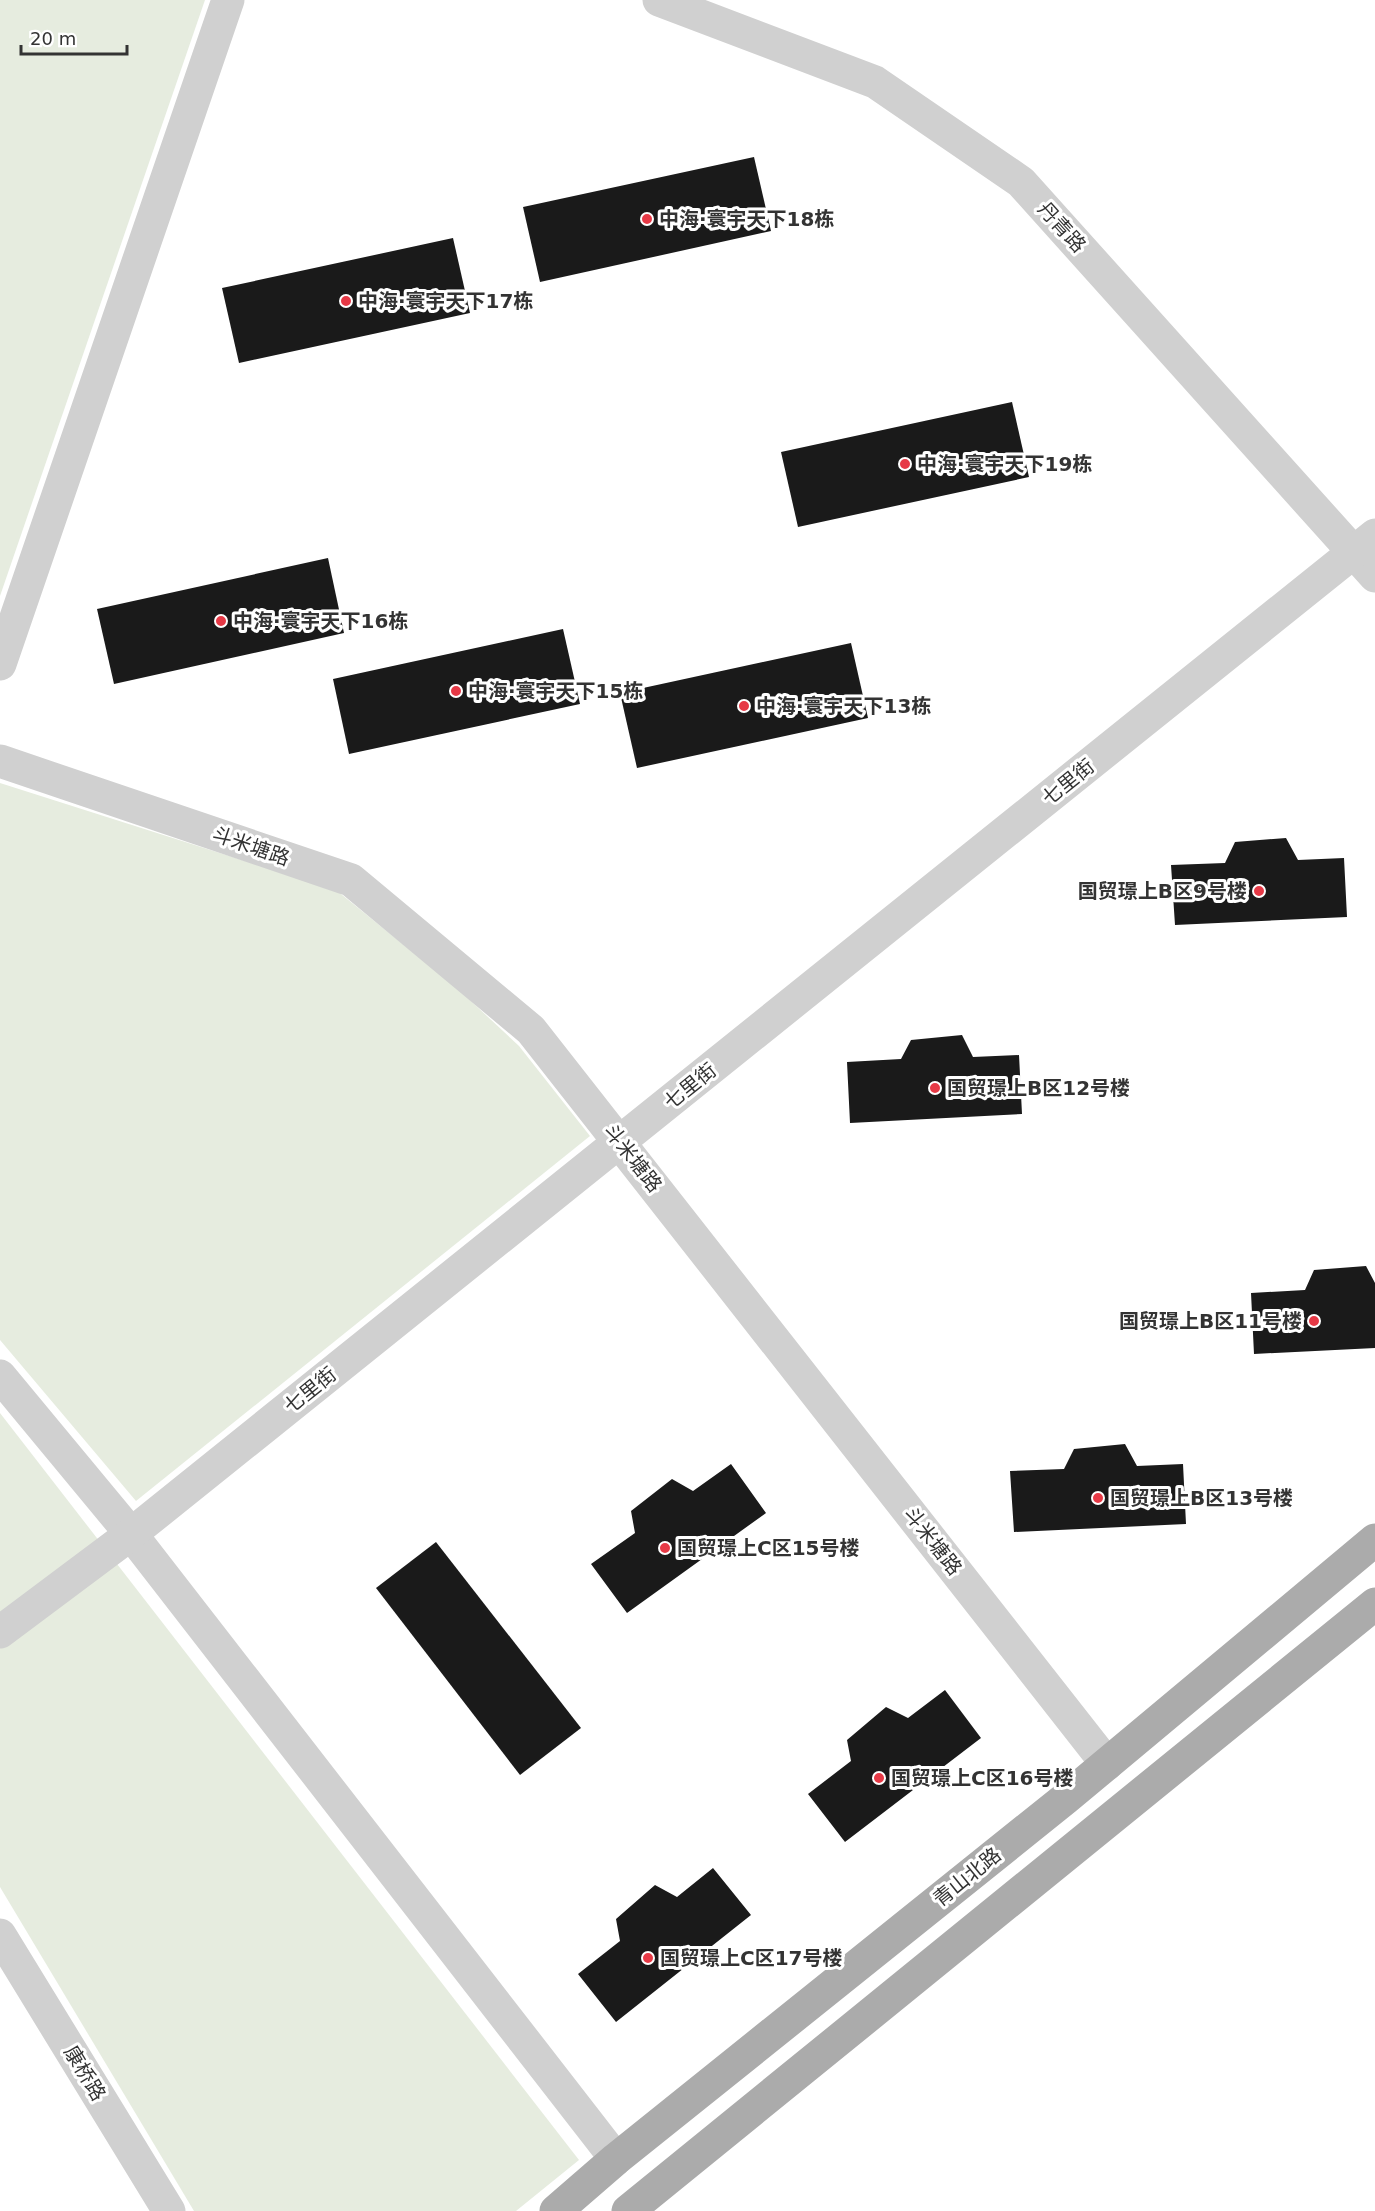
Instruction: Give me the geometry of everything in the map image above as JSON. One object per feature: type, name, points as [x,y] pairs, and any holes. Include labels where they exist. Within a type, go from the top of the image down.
[{"type":"main road","name":"青山北路","points":[[556,2211],[616,2159],[1107,1764],[1375,1540]]},
{"type":"main road","points":[[628,2211],[1375,1604]]},
{"type":"street","points":[[0,663],[228,0]]},
{"type":"street","name":"丹青路","points":[[659,0],[875,82],[1021,182],[1368,554]]},
{"type":"street","name":"七里街","points":[[0,1632],[131,1534],[620,1142],[1368,554]]},
{"type":"street","name":"斗米塘路","points":[[0,761],[351,880],[531,1030],[1107,1764]]},
{"type":"street","points":[[0,1377],[131,1534],[616,2159]]},
{"type":"street","name":"康桥路","points":[[0,1935],[169,2211]]},
{"type":"shaded area","points":[[0,0],[205,0],[0,596]]},
{"type":"shaded area","points":[[0,783],[336,890],[457,988],[519,1046],[590,1136],[136,1501],[0,1340]]},
{"type":"shaded area","points":[[0,1413],[579,2160],[516,2211],[194,2211],[0,1887]]},
{"type":"building","name":"中海·寰宇天下18栋","points":[[754,157],[771,231],[540,282],[523,207]]},
{"type":"building","name":"中海·寰宇天下17栋","points":[[453,238],[470,313],[239,363],[222,288]]},
{"type":"building","name":"中海·寰宇天下19栋","points":[[1012,402],[1029,477],[798,527],[781,452]]},
{"type":"building","name":"中海·寰宇天下16栋","points":[[328,558],[344,633],[114,684],[97,609]]},
{"type":"building","name":"中海·寰宇天下15栋","points":[[563,629],[580,704],[349,754],[333,679]]},
{"type":"building","name":"中海·寰宇天下13栋","points":[[851,643],[868,718],[637,768],[620,693]]},
{"type":"building","name":"国贸璟上B区9号楼","points":[[1286,838],[1298,860],[1344,858],[1347,917],[1175,925],[1171,865],[1225,863],[1235,842]]},
{"type":"building","name":"国贸璟上B区12号楼","points":[[962,1035],[973,1057],[1019,1055],[1022,1114],[850,1123],[847,1062],[901,1059],[911,1040]]},
{"type":"building","name":"国贸璟上B区11号楼","points":[[1366,1266],[1375,1283],[1375,1348],[1254,1354],[1251,1293],[1305,1290],[1314,1270]]},
{"type":"building","name":"国贸璟上B区13号楼","points":[[1125,1444],[1137,1466],[1183,1464],[1186,1524],[1014,1532],[1010,1471],[1064,1469],[1074,1449]]},
{"type":"building","name":"国贸璟上C区15号楼","points":[[731,1464],[766,1513],[627,1613],[591,1564],[635,1533],[631,1511],[672,1479],[693,1491]]},
{"type":"building","points":[[436,1542],[581,1728],[520,1775],[376,1588]]},
{"type":"building","name":"国贸璟上C区16号楼","points":[[945,1690],[981,1738],[845,1842],[808,1794],[851,1761],[847,1740],[886,1707],[908,1718]]},
{"type":"building","name":"国贸璟上C区17号楼","points":[[713,1868],[751,1915],[616,2022],[578,1974],[620,1941],[616,1919],[655,1885],[677,1897]]},
{"type":"place","name":"中海·寰宇天下18栋","points":[[647,219]]},
{"type":"place","name":"中海·寰宇天下17栋","points":[[346,301]]},
{"type":"place","name":"中海·寰宇天下19栋","points":[[905,464]]},
{"type":"place","name":"中海·寰宇天下16栋","points":[[221,621]]},
{"type":"place","name":"中海·寰宇天下15栋","points":[[456,691]]},
{"type":"place","name":"中海·寰宇天下13栋","points":[[744,706]]},
{"type":"place","name":"国贸璟上B区9号楼","points":[[1259,891]]},
{"type":"place","name":"国贸璟上B区12号楼","points":[[935,1088]]},
{"type":"place","name":"国贸璟上B区11号楼","points":[[1314,1321]]},
{"type":"place","name":"国贸璟上B区13号楼","points":[[1098,1498]]},
{"type":"place","name":"国贸璟上C区15号楼","points":[[665,1548]]},
{"type":"place","name":"国贸璟上C区16号楼","points":[[879,1778]]},
{"type":"place","name":"国贸璟上C区17号楼","points":[[648,1958]]}]
